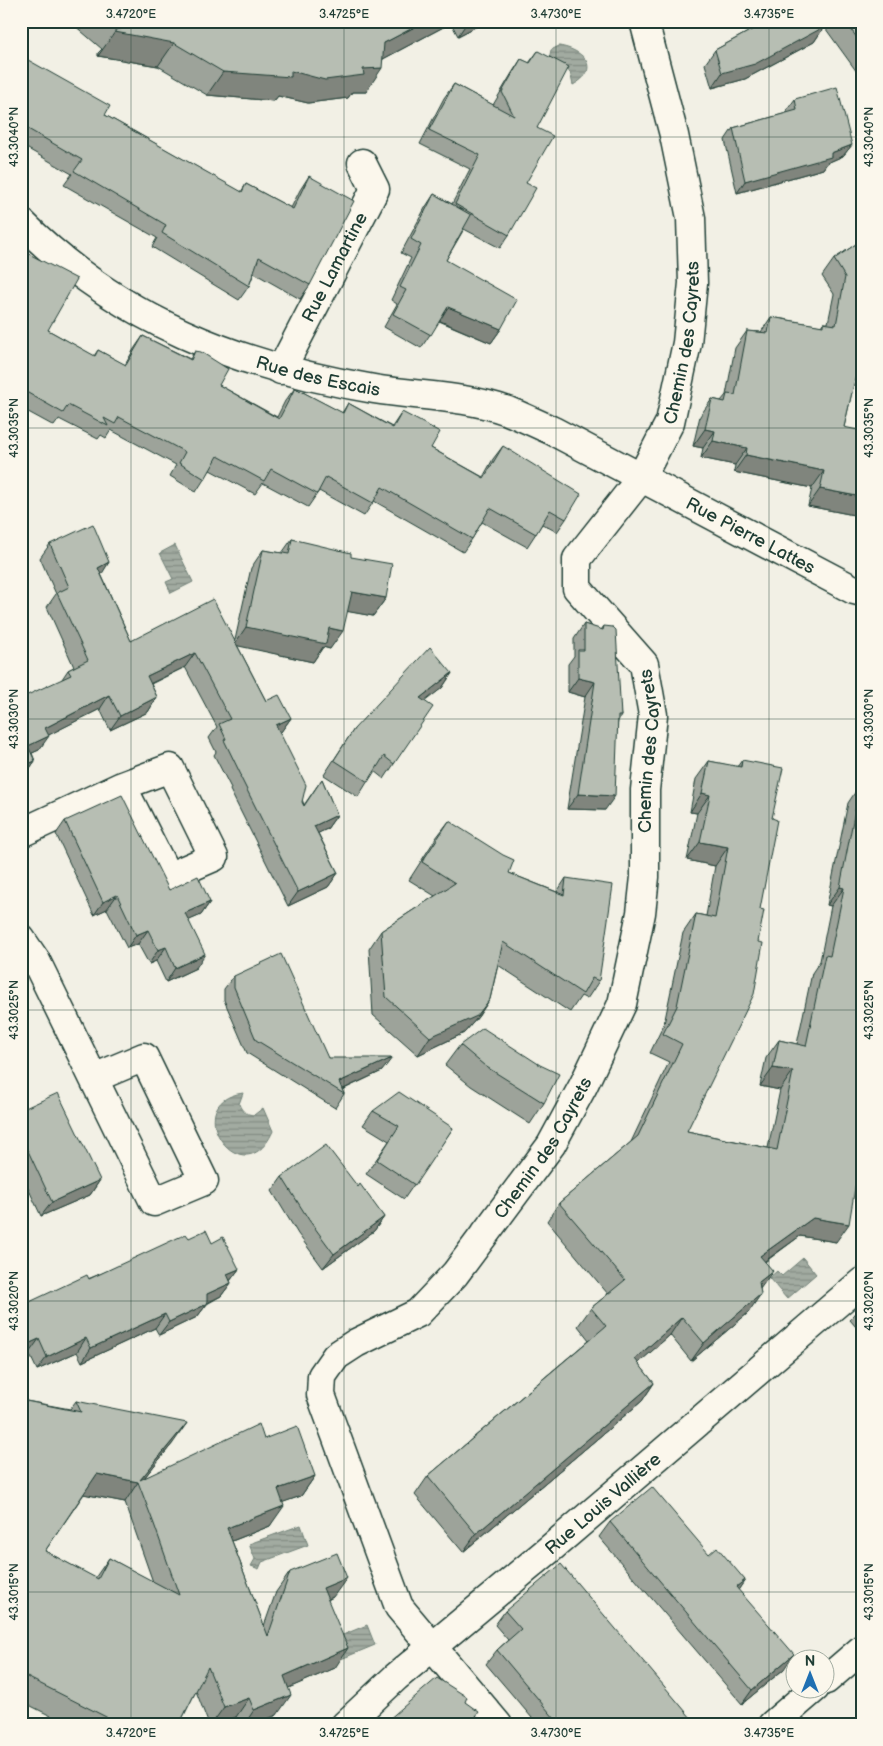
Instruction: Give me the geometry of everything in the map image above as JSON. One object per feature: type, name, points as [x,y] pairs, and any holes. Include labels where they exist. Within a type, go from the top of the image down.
[{"type":"street","name":"Chemin des Cayrets","points":[[432,1647],[399,1607],[321,1395],[322,1376],[336,1356],[356,1343],[418,1313],[455,1274],[551,1145],[583,1086],[622,1004],[643,895],[645,790],[653,715],[644,664],[577,588],[577,559],[641,478],[670,422],[687,342],[693,283],[691,218],[674,135],[644,21]]},
{"type":"street","name":"Rue Lamartine","points":[[282,370],[374,190],[362,163]]},
{"type":"street","name":"Rue des Escais","points":[[21,222],[47,248],[108,294],[162,324],[228,354],[282,370],[374,388],[457,399],[507,411],[553,431],[641,478]]},
{"type":"street","name":"Rue Pierre Lattes","points":[[641,478],[854,590],[862,592]]},
{"type":"street","points":[[21,834],[122,786]]},
{"type":"street","points":[[21,939],[36,961],[154,1202],[204,1181],[144,1057],[94,1078]]},
{"type":"street","name":"Rue Louis Vallière","points":[[345,1725],[396,1677],[862,1282]]},
{"type":"street","points":[[432,1647],[498,1725]]},
{"type":"street","points":[[836,1671],[862,1649]]},
{"type":"street","points":[[772,1725],[803,1698]]},
{"type":"shaded area","points":[[559,46],[576,52],[586,61],[587,73],[573,85],[570,72],[549,59],[551,50]]},
{"type":"shaded area","points":[[175,545],[193,582],[171,593],[166,582],[173,579],[160,553]]},
{"type":"shaded area","points":[[243,1093],[239,1104],[241,1109],[254,1115],[263,1108],[273,1131],[260,1149],[246,1155],[233,1151],[222,1141],[215,1127],[215,1112],[224,1100]]},
{"type":"shaded area","points":[[803,1258],[816,1274],[787,1299],[769,1278],[777,1271],[782,1276]]},
{"type":"shaded area","points":[[301,1525],[308,1545],[262,1562],[259,1569],[251,1566],[255,1559],[249,1544]]},
{"type":"shaded area","points":[[367,1625],[375,1645],[341,1659],[333,1639]]},
{"type":"building","points":[[118,21],[129,21],[122,25]]},
{"type":"building","points":[[159,21],[426,21],[384,43],[382,68],[363,69],[364,75],[325,80],[291,71],[291,77],[223,72],[174,43],[115,32],[115,30]]},
{"type":"building","points":[[768,21],[823,21],[824,27],[755,64],[722,73],[715,50]]},
{"type":"building","points":[[845,21],[862,21],[862,45]]},
{"type":"building","points":[[538,51],[569,67],[537,128],[553,136],[526,183],[536,188],[509,235],[455,204],[480,155],[429,130],[454,84],[514,116],[502,92],[521,59],[530,63]]},
{"type":"building","points":[[21,56],[110,106],[105,115],[242,192],[246,184],[293,209],[309,176],[354,201],[310,285],[259,257],[249,286],[162,233],[166,225],[74,171],[82,160],[21,125],[23,116],[21,115]]},
{"type":"building","points":[[837,87],[852,145],[831,153],[831,157],[745,181],[733,128],[797,110],[795,99]]},
{"type":"building","points":[[434,194],[471,215],[446,260],[517,300],[501,329],[448,307],[431,335],[393,314],[406,290],[400,287],[421,245],[411,239]]},
{"type":"building","points":[[862,240],[862,349],[844,427],[862,431],[858,454],[862,454],[862,497],[820,489],[824,471],[746,455],[747,448],[713,441],[715,431],[705,429],[712,399],[725,402],[727,394],[735,395],[747,331],[768,333],[771,317],[823,326],[823,323],[836,325],[845,277],[834,259]]},
{"type":"building","points":[[29,254],[77,279],[48,330],[95,356],[98,350],[126,365],[143,336],[191,360],[195,351],[201,352],[228,369],[219,385],[279,419],[295,388],[343,413],[348,403],[393,428],[402,412],[440,432],[431,448],[484,478],[503,446],[581,494],[566,519],[550,510],[536,534],[490,508],[472,539],[382,487],[373,503],[326,477],[317,494],[271,469],[264,481],[218,456],[205,479],[179,463],[185,452],[119,417],[115,424],[104,418],[108,426],[68,405],[63,413],[21,389],[21,377],[27,368],[21,365],[21,268]]},
{"type":"building","points":[[93,524],[109,562],[98,568],[131,641],[213,599],[266,701],[279,695],[291,718],[276,725],[306,785],[302,802],[304,806],[322,779],[337,815],[314,826],[338,873],[298,892],[224,740],[226,739],[219,724],[230,719],[195,653],[147,676],[157,697],[120,716],[109,695],[45,728],[49,736],[28,746],[35,761],[21,767],[21,698],[71,675],[68,670],[88,660],[57,593],[69,587],[50,544]]},
{"type":"building","points":[[292,539],[351,553],[351,557],[392,564],[386,598],[352,592],[343,631],[329,628],[326,644],[246,627],[263,550],[289,554]]},
{"type":"building","points":[[584,624],[603,630],[604,626],[613,627],[616,630],[621,716],[618,716],[615,796],[578,794],[595,682],[578,678],[578,650],[584,650]]},
{"type":"building","points":[[430,647],[452,673],[420,698],[433,707],[394,764],[384,756],[368,782],[334,760],[354,729]]},
{"type":"building","points":[[742,760],[783,768],[772,818],[777,820],[760,909],[764,910],[758,942],[763,943],[754,994],[687,1131],[777,1150],[793,1071],[773,1068],[779,1040],[806,1046],[825,955],[830,956],[844,888],[840,887],[860,785],[862,785],[862,1129],[859,1141],[862,1142],[862,1145],[849,1224],[813,1218],[760,1256],[773,1271],[759,1282],[761,1294],[704,1343],[682,1317],[635,1359],[654,1383],[476,1534],[428,1476],[606,1326],[591,1308],[625,1280],[559,1203],[638,1136],[682,1044],[663,1034],[677,1006],[696,914],[715,918],[728,847],[700,842],[710,795],[702,793],[709,761],[741,767]]},
{"type":"building","points":[[122,795],[169,890],[198,876],[210,902],[185,913],[205,954],[175,968],[166,947],[158,950],[148,930],[136,935],[117,895],[103,902],[65,821]]},
{"type":"building","points":[[449,821],[514,860],[509,873],[564,895],[566,878],[613,885],[599,981],[592,978],[583,994],[503,942],[490,999],[477,1016],[430,1037],[386,997],[381,931],[455,883],[422,862]]},
{"type":"building","points":[[281,954],[328,1058],[392,1058],[339,1082],[344,1094],[256,1040],[234,987],[234,976]]},
{"type":"building","points":[[483,1028],[540,1065],[559,1074],[544,1103],[485,1066],[460,1045]]},
{"type":"building","points":[[399,1092],[453,1128],[415,1185],[377,1160],[399,1126],[373,1111]]},
{"type":"building","points":[[58,1093],[100,1180],[52,1202],[21,1136],[21,1110]]},
{"type":"building","points":[[326,1145],[358,1187],[360,1184],[384,1217],[334,1254],[309,1220],[282,1177]]},
{"type":"building","points":[[206,1230],[212,1243],[223,1237],[239,1269],[227,1274],[231,1283],[207,1294],[207,1304],[169,1322],[165,1314],[91,1348],[86,1338],[47,1357],[39,1339],[21,1347],[21,1306],[87,1275],[89,1279],[186,1234],[189,1238]]},
{"type":"building","points":[[21,1400],[81,1412],[76,1401],[187,1423],[140,1480],[259,1424],[264,1439],[297,1426],[315,1476],[278,1489],[284,1506],[227,1528],[268,1636],[290,1572],[337,1553],[347,1578],[323,1588],[348,1648],[284,1676],[291,1695],[254,1710],[249,1698],[224,1707],[208,1667],[179,1725],[122,1725],[21,1674]],"holes":[[[97,1474],[138,1482],[154,1524],[179,1595],[109,1558],[98,1579],[45,1551]]]},
{"type":"building","points":[[652,1487],[709,1554],[717,1547],[745,1580],[736,1587],[789,1648],[786,1648],[786,1661],[752,1690],[610,1522]]},
{"type":"building","points":[[561,1564],[697,1725],[560,1725],[497,1650],[521,1629],[505,1611]]},
{"type":"building","points":[[437,1678],[467,1697],[465,1702],[479,1712],[476,1716],[490,1725],[392,1725],[388,1720]]}]
